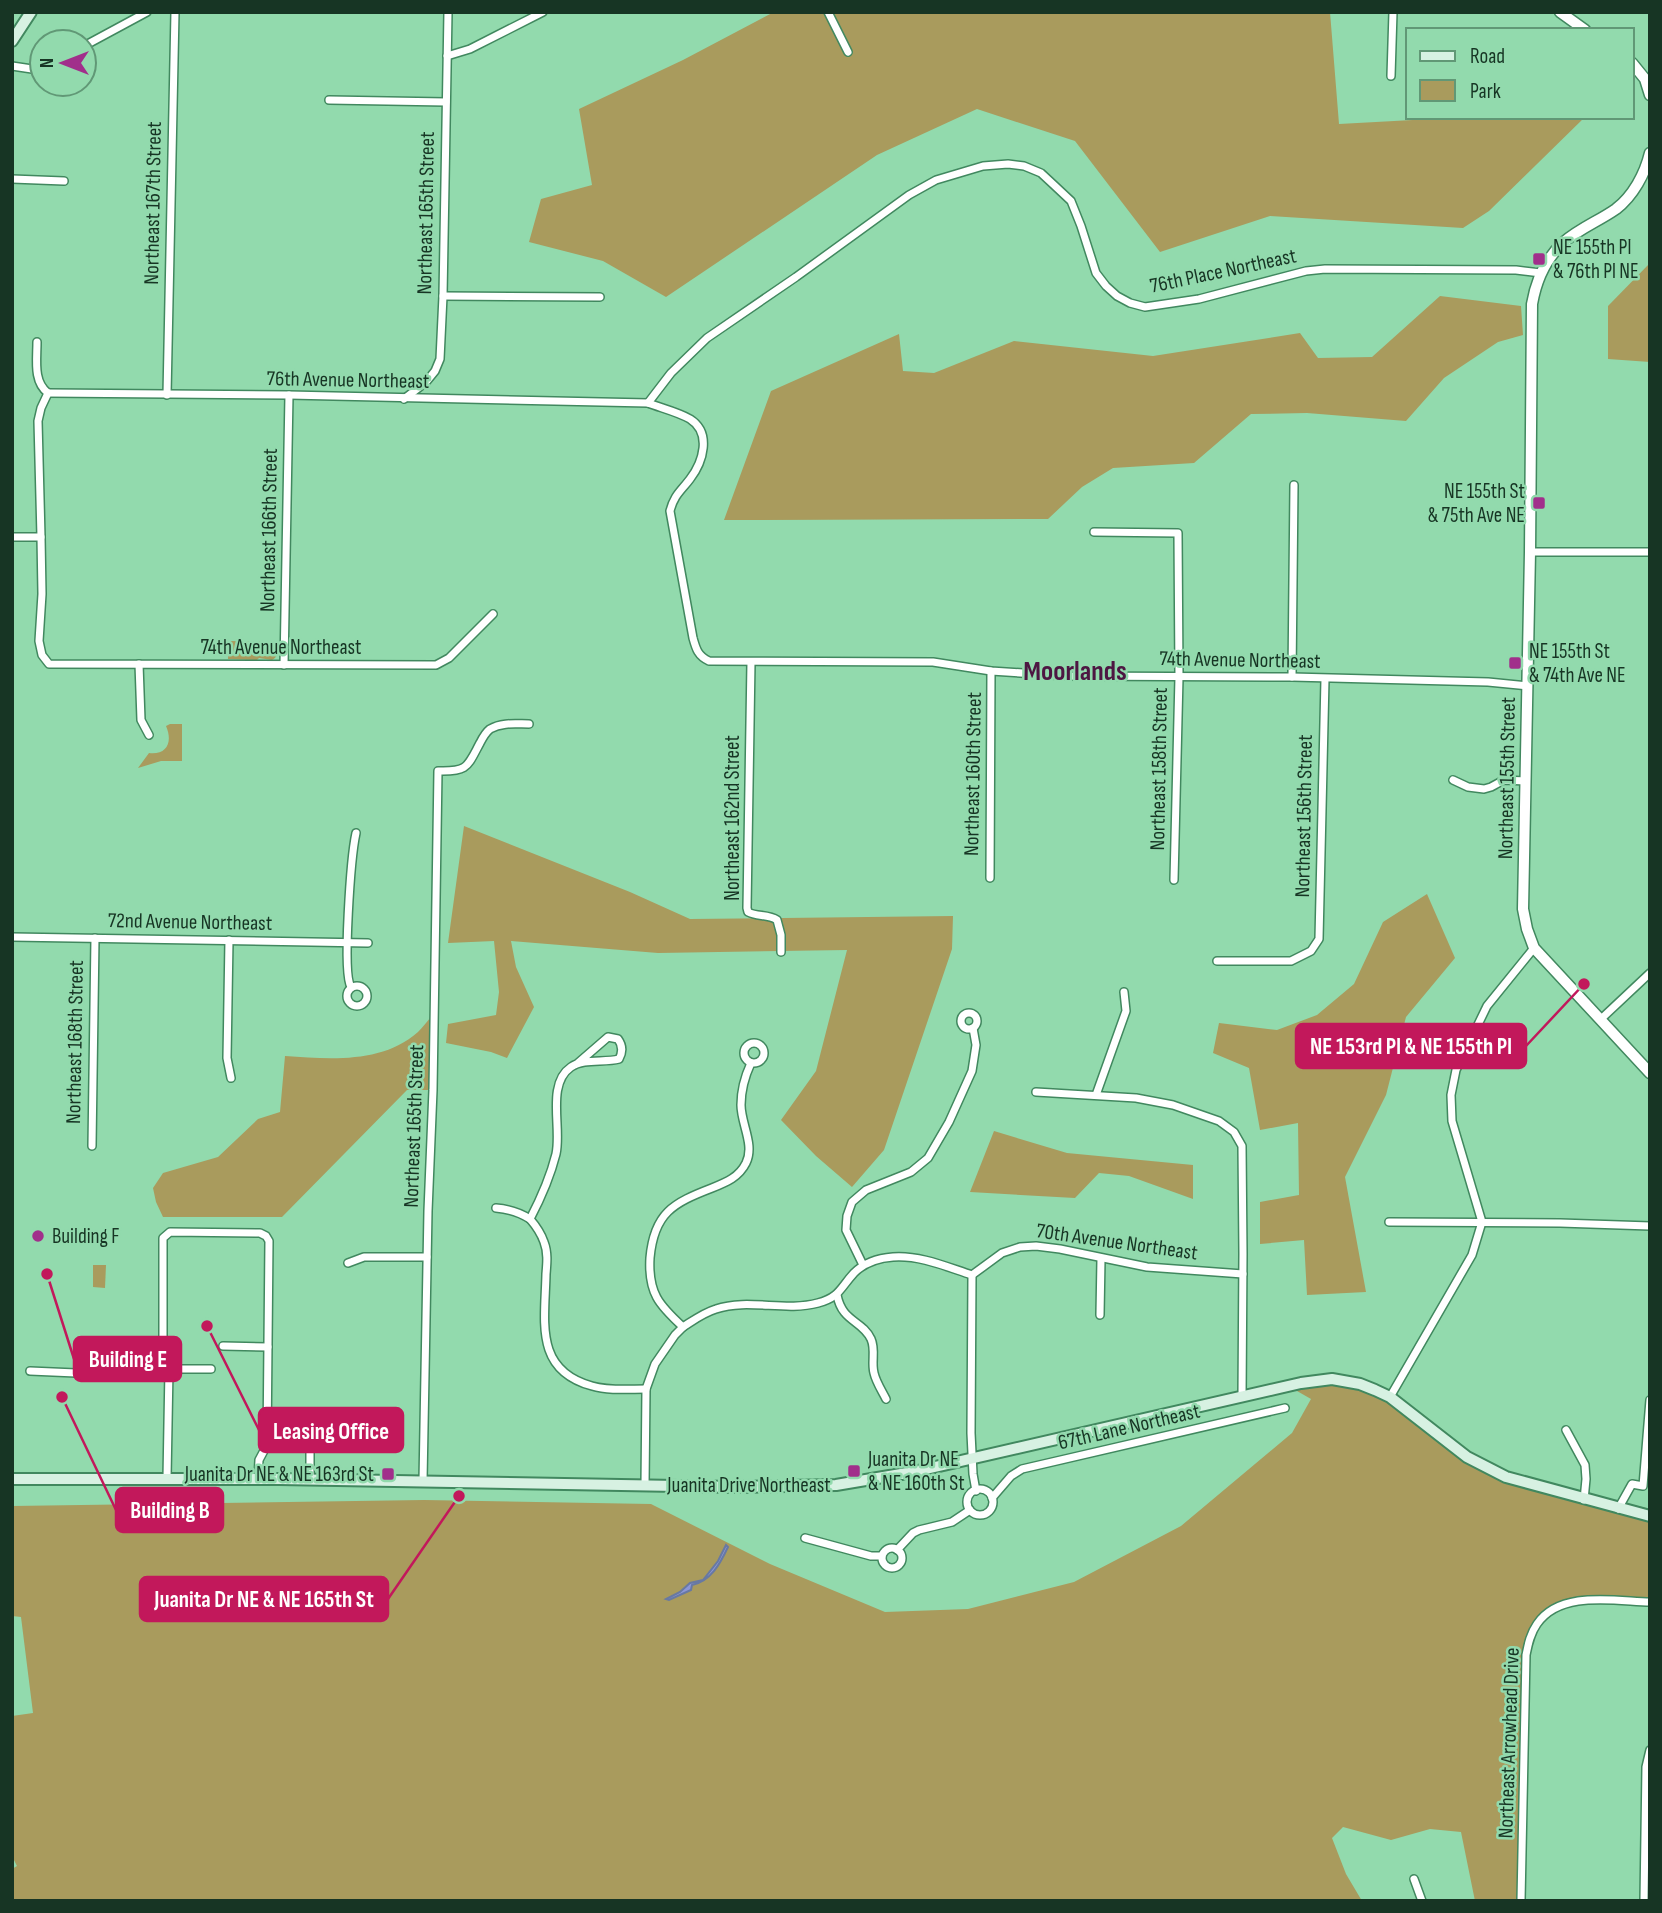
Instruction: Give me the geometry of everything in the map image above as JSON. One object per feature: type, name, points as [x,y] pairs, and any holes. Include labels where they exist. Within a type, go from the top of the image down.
[{"type":"main road","points":[[12,41],[31,12]]},
{"type":"main road","name":"Juanita Drive Northeast","points":[[12,1479],[258,1479],[734,1487],[836,1485],[972,1459],[1301,1382],[1332,1379],[1360,1384],[1390,1397],[1467,1457],[1506,1477],[1650,1516]]},
{"type":"street","points":[[98,38],[147,12]]},
{"type":"street","name":"Northeast 167th Street","points":[[167,395],[175,12]]},
{"type":"street","name":"Northeast 165th Street","points":[[403,399],[426,382],[440,359],[448,12]]},
{"type":"street","points":[[447,55],[470,49],[543,12]]},
{"type":"street","points":[[828,12],[848,52]]},
{"type":"street","points":[[1391,76],[1393,12]]},
{"type":"street","points":[[1560,12],[1582,28]]},
{"type":"street","points":[[1634,66],[1644,79],[1650,95]]},
{"type":"street","points":[[329,100],[446,103]]},
{"type":"street","points":[[1541,273],[1563,243],[1617,208],[1629,197],[1646,176],[1650,153]]},
{"type":"street","name":"76th Place Northeast","points":[[648,403],[670,373],[707,338],[909,195],[936,180],[983,166],[1008,164],[1024,166],[1041,173],[1071,201],[1096,273],[1117,296],[1130,303],[1145,306],[1199,299],[1306,271],[1325,269],[1516,270],[1541,273]]},
{"type":"street","points":[[12,179],[64,181]]},
{"type":"street","name":"Northeast 155th Street","points":[[1534,948],[1523,909],[1532,304],[1541,273]]},
{"type":"street","points":[[443,296],[600,298]]},
{"type":"street","points":[[12,537],[41,537],[38,421],[48,393],[41,387],[38,379],[37,342]]},
{"type":"street","name":"76th Avenue Northeast","points":[[48,393],[648,403]]},
{"type":"street","name":"Northeast 166th Street","points":[[284,665],[289,396]]},
{"type":"street","name":"74th Avenue Northeast","points":[[648,403],[691,420],[699,429],[704,442],[702,458],[692,477],[673,498],[670,511],[696,650],[701,657],[709,661],[933,662],[992,671],[1068,676],[1292,677],[1488,682],[1528,686]]},
{"type":"street","points":[[1292,677],[1294,485]]},
{"type":"street","name":"Northeast 158th Street","points":[[1094,532],[1178,533],[1179,677],[1174,880]]},
{"type":"street","name":"74th Avenue Northeast","points":[[41,537],[39,641],[42,655],[49,664],[436,665],[449,658],[493,614]]},
{"type":"street","points":[[1530,552],[1650,552]]},
{"type":"street","name":"Northeast 162nd Street","points":[[751,662],[747,908],[752,914],[770,916],[777,920],[781,935],[781,952]]},
{"type":"street","points":[[139,664],[141,720],[149,735]]},
{"type":"street","name":"Northeast 160th Street","points":[[989,878],[992,671]]},
{"type":"street","name":"Northeast 156th Street","points":[[1217,961],[1291,961],[1311,951],[1319,939],[1325,679]]},
{"type":"street","name":"Northeast 165th Street","points":[[424,1481],[439,771],[452,772],[464,768],[472,759],[484,735],[494,727],[529,724]]},
{"type":"street","points":[[1453,780],[1484,789],[1504,780],[1526,780]]},
{"type":"street","points":[[351,987],[348,978],[348,943],[351,858],[356,834]]},
{"type":"street","name":"72nd Avenue Northeast","points":[[12,937],[368,943]]},
{"type":"street","name":"Northeast 168th Street","points":[[92,1146],[95,938]]},
{"type":"street","points":[[229,940],[227,1058],[230,1078]]},
{"type":"street","points":[[1390,1397],[1472,1255],[1482,1222],[1452,1121],[1451,1095],[1456,1070],[1487,1006],[1534,948],[1650,1073]]},
{"type":"street","points":[[1601,1019],[1650,973]]},
{"type":"street","points":[[1096,1094],[1126,1010],[1124,992]]},
{"type":"street","points":[[863,1265],[846,1230],[852,1202],[866,1190],[911,1172],[928,1158],[949,1122],[972,1071],[976,1045],[973,1028]]},
{"type":"street","points":[[530,1219],[546,1187],[557,1150],[556,1097],[561,1079],[569,1068],[608,1037],[618,1039],[622,1044],[621,1055],[615,1060],[578,1063]]},
{"type":"street","points":[[683,1327],[664,1309],[650,1284],[649,1269],[654,1234],[670,1209],[684,1199],[728,1181],[744,1167],[750,1151],[741,1105],[743,1087],[751,1063]]},
{"type":"street","points":[[1036,1092],[1096,1094],[1173,1105],[1219,1121],[1234,1132],[1242,1146],[1241,1397]]},
{"type":"street","points":[[496,1208],[508,1209],[530,1219],[538,1228],[544,1243],[547,1256],[545,1328],[547,1346],[553,1362],[565,1374],[593,1387],[646,1389]]},
{"type":"street","points":[[1389,1222],[1650,1226]]},
{"type":"street","points":[[167,1478],[169,1369],[163,1354],[163,1238],[170,1232],[260,1233],[269,1241],[267,1445],[259,1460],[258,1479]]},
{"type":"street","name":"70th Avenue Northeast","points":[[972,1275],[1002,1253],[1020,1247],[1036,1246],[1147,1267],[1243,1274]]},
{"type":"street","points":[[348,1263],[364,1257],[427,1257]]},
{"type":"street","points":[[645,1485],[646,1389],[655,1364],[683,1327],[705,1313],[730,1305],[803,1306],[819,1303],[837,1295],[863,1265],[893,1257],[914,1258],[972,1275],[971,1433],[976,1490],[968,1499],[970,1510]]},
{"type":"street","points":[[1100,1315],[1101,1259]]},
{"type":"street","points":[[837,1295],[838,1304],[846,1316],[871,1339],[874,1373],[886,1399]]},
{"type":"street","points":[[223,1346],[268,1347]]},
{"type":"street","points":[[169,1369],[211,1370]]},
{"type":"street","points":[[30,1371],[76,1373]]},
{"type":"street","points":[[1618,1509],[1632,1484],[1646,1487],[1650,1400]]},
{"type":"street","name":"67th Lane Northeast","points":[[897,1550],[919,1530],[952,1522],[970,1510],[978,1515],[986,1513],[992,1507],[992,1498],[1022,1469],[1285,1408]]},
{"type":"street","points":[[310,1416],[310,1480]]},
{"type":"street","points":[[1566,1430],[1585,1465],[1584,1500]]},
{"type":"street","points":[[976,1490],[985,1491],[992,1498]]},
{"type":"street","name":"67th Lane Northeast","points":[[805,1538],[872,1556],[882,1556]]},
{"type":"street","name":"67th Lane Northeast","points":[[890,1548],[897,1550],[902,1560],[898,1566],[887,1566],[882,1556],[890,1548]]},
{"type":"street","name":"Northeast Arrowhead Drive","points":[[1521,1901],[1525,1655],[1536,1625],[1553,1608],[1566,1602],[1650,1602]]},
{"type":"street","points":[[1644,1901],[1646,1767],[1650,1750]]},
{"type":"street","points":[[1414,1879],[1422,1901]]},
{"type":"green space","points":[[774,12],[1330,12],[1339,124],[1431,119],[1583,119],[1489,211],[1463,228],[1270,216],[1160,252],[1075,141],[977,109],[877,155],[666,297],[603,261],[529,242],[541,199],[592,185],[579,109],[683,60]]},
{"type":"green space","points":[[1650,263],[1650,362],[1608,359],[1608,306]]},
{"type":"green space","points":[[1440,296],[1521,306],[1523,335],[1498,342],[1444,378],[1406,421],[1307,413],[1251,414],[1194,463],[1113,468],[1082,487],[1048,519],[724,520],[771,391],[899,334],[903,371],[934,373],[1014,341],[1153,356],[1300,333],[1318,358],[1372,357]]},
{"type":"green space","points":[[229,641],[278,642],[278,652],[272,660],[228,659]]},
{"type":"green space","points":[[182,724],[182,761],[161,761],[138,768],[149,753],[160,752],[167,746],[169,737],[166,726]]},
{"type":"green space","points":[[464,826],[630,892],[690,919],[953,916],[952,949],[884,1150],[852,1187],[816,1156],[781,1120],[816,1071],[847,950],[658,953],[511,941],[516,967],[534,1007],[507,1058],[446,1043],[448,1024],[496,1015],[499,992],[494,941],[448,943]]},
{"type":"green space","points":[[1427,894],[1455,958],[1406,1017],[1386,1095],[1345,1177],[1366,1292],[1307,1295],[1304,1240],[1260,1244],[1260,1202],[1299,1195],[1298,1123],[1260,1130],[1249,1068],[1213,1053],[1219,1023],[1277,1030],[1317,1015],[1354,984],[1383,922]]},
{"type":"green space","points":[[432,1015],[431,1090],[407,1090],[282,1217],[163,1217],[153,1188],[163,1173],[218,1157],[258,1119],[280,1112],[285,1056],[355,1057],[388,1050],[418,1032]]},
{"type":"green space","points":[[994,1131],[1067,1153],[1193,1165],[1193,1199],[1129,1176],[1099,1173],[1075,1198],[970,1192]]},
{"type":"green space","points":[[93,1265],[106,1265],[105,1288],[93,1287]]},
{"type":"green space","points":[[1318,1375],[1355,1378],[1467,1457],[1507,1474],[1650,1509],[1650,1602],[1583,1600],[1553,1608],[1530,1639],[1521,1901],[1475,1901],[1461,1832],[1430,1829],[1391,1840],[1343,1827],[1332,1838],[1346,1874],[1362,1901],[12,1901],[12,1869],[17,1866],[12,1856],[12,1716],[33,1713],[21,1617],[12,1616],[12,1506],[424,1500],[651,1504],[770,1564],[885,1612],[968,1609],[1074,1582],[1181,1526],[1292,1433],[1311,1399],[1283,1383]]},
{"type":"water","points":[[726,1545],[728,1547],[722,1560],[710,1576],[699,1583],[692,1585],[691,1590],[666,1599],[690,1583],[703,1580],[718,1561]]},
{"type":"place","name":"NE 155th Pl & 76th Pl NE","points":[[1539,259]]},
{"type":"place","name":"NE 155th St & 75th Ave NE","points":[[1539,503]]},
{"type":"place","name":"NE 155th St & 74th Ave NE","points":[[1515,663]]},
{"type":"place","name":"NE 153rd Pl & NE 155th Pl","points":[[1584,984]]},
{"type":"place","name":"Building F","points":[[38,1236]]},
{"type":"place","name":"Building E","points":[[47,1274]]},
{"type":"place","name":"Leasing Office","points":[[207,1326]]},
{"type":"place","name":"Building B","points":[[62,1397]]},
{"type":"place","name":"Juanita Dr NE & NE 160th St","points":[[854,1471]]},
{"type":"place","name":"Juanita Dr NE & NE 163rd St","points":[[388,1474]]},
{"type":"place","name":"Juanita Dr NE & NE 165th St","points":[[459,1496]]},
{"type":"district","name":"Moorlands","points":[[1075,671]]}]
